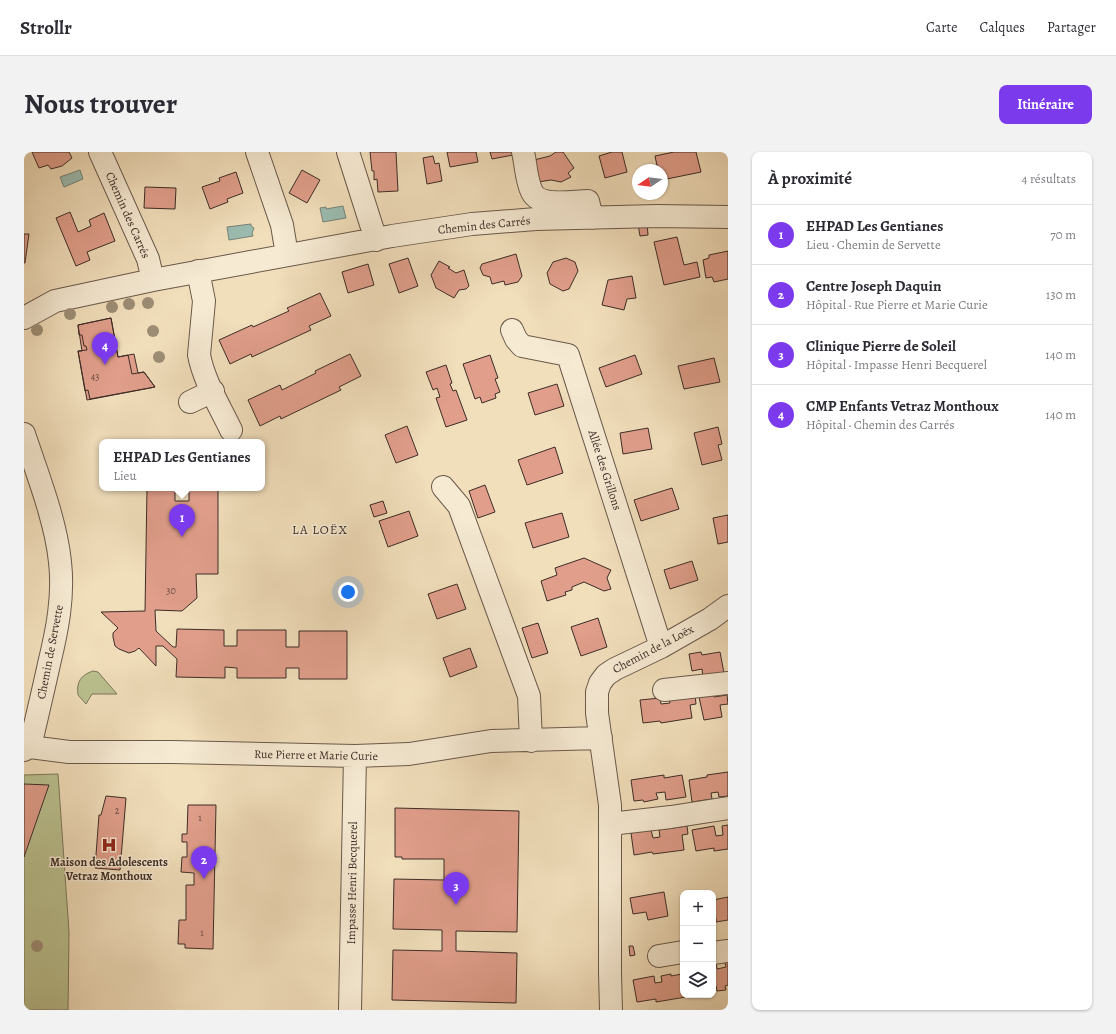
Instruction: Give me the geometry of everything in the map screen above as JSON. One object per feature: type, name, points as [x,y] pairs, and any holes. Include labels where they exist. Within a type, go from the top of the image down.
[{"type":"street","name":"Chemin des Carrés","points":[[100,152],[148,259],[153,280]]},
{"type":"street","points":[[257,152],[282,225],[287,255]]},
{"type":"street","points":[[348,152],[376,240]]},
{"type":"street","name":"Chemin des Carrés","points":[[523,152],[530,186],[536,197],[546,202],[588,201],[592,218]]},
{"type":"street","name":"Chemin des Carrés","points":[[24,318],[54,301],[153,280],[287,255],[472,224],[536,219],[728,217]]},
{"type":"street","points":[[198,271],[204,301],[199,355],[213,392],[231,430]]},
{"type":"street","name":"Allée des Grillons","points":[[512,330],[516,339],[522,346],[568,355],[661,647]]},
{"type":"street","points":[[190,402],[213,392]]},
{"type":"street","name":"Chemin de Servette","points":[[24,434],[51,518],[60,561],[61,576],[60,607],[56,631],[27,749]]},
{"type":"street","points":[[443,487],[459,506],[529,696],[531,741]]},
{"type":"street","name":"Chemin de la Loëx","points":[[611,1010],[610,805],[596,701],[597,692],[600,683],[606,675],[615,669],[661,647],[710,619],[728,606]]},
{"type":"street","points":[[664,690],[728,683]]},
{"type":"street","name":"Rue Pierre et Marie Curie","points":[[27,749],[69,752],[172,752],[354,756],[409,754],[491,742],[601,738]]},
{"type":"street","name":"Impasse Henri Becquerel","points":[[350,1010],[354,756]]},
{"type":"street","points":[[610,824],[671,817],[728,808]]},
{"type":"street","points":[[716,953],[728,951]]},
{"type":"street","points":[[659,956],[680,952]]},
{"type":"green space","points":[[93,671],[98,672],[117,694],[92,694],[86,704],[78,695],[78,686],[82,677]]},
{"type":"green space","points":[[58,774],[69,932],[68,1010],[24,1010],[24,775]]},
{"type":"water","points":[[80,170],[83,179],[64,187],[60,177]]},
{"type":"water","points":[[343,206],[346,218],[323,222],[320,208],[326,207],[326,209]]},
{"type":"water","points":[[251,224],[254,228],[252,233],[253,236],[229,240],[227,227]]},
{"type":"building","points":[[32,152],[69,152],[72,158],[62,166],[51,169],[48,165],[39,168]]},
{"type":"building","points":[[370,152],[396,152],[398,191],[378,192],[377,179],[374,180],[374,171],[372,171]]},
{"type":"building","points":[[447,152],[476,152],[478,162],[450,167]]},
{"type":"building","points":[[490,152],[512,152],[513,155],[492,159]]},
{"type":"building","points":[[556,152],[563,152],[574,168],[568,173],[571,177],[561,182],[551,180],[538,182],[534,160],[550,156]]},
{"type":"building","points":[[612,152],[622,152],[627,172],[605,178],[599,156]]},
{"type":"building","points":[[674,152],[696,152],[701,172],[668,179],[668,164],[657,164],[655,156]]},
{"type":"building","points":[[433,156],[435,164],[439,163],[442,181],[427,184],[423,158]]},
{"type":"building","points":[[302,170],[320,180],[307,203],[289,193]]},
{"type":"building","points":[[236,172],[243,193],[227,199],[228,202],[210,209],[202,187],[220,181],[219,178]]},
{"type":"building","points":[[145,187],[176,188],[175,209],[144,208]]},
{"type":"building","points":[[70,212],[78,232],[91,226],[89,220],[104,213],[115,241],[87,252],[90,260],[76,266],[56,218]]},
{"type":"building","points":[[647,223],[648,235],[640,236],[638,224]]},
{"type":"building","points":[[24,234],[29,234],[25,263],[24,263]]},
{"type":"building","points":[[677,237],[684,265],[697,262],[700,277],[664,285],[654,242]]},
{"type":"building","points":[[728,251],[728,279],[714,282],[712,277],[706,278],[703,260],[709,258],[709,255]]},
{"type":"building","points":[[516,254],[522,276],[518,282],[505,285],[504,281],[492,284],[490,277],[483,275],[480,268],[482,264]]},
{"type":"building","points":[[408,258],[418,286],[399,293],[389,264]]},
{"type":"building","points":[[566,258],[575,262],[578,271],[569,289],[563,291],[550,284],[547,273],[553,262]]},
{"type":"building","points":[[439,261],[450,267],[448,268],[456,273],[464,270],[469,286],[466,289],[459,290],[454,298],[436,288],[431,275]]},
{"type":"building","points":[[368,264],[374,285],[348,293],[342,272]]},
{"type":"building","points":[[632,276],[636,298],[627,299],[624,310],[602,305],[608,280]]},
{"type":"building","points":[[320,293],[331,316],[309,326],[311,330],[252,357],[251,354],[230,364],[219,340],[252,325],[253,327],[289,311],[287,308]]},
{"type":"building","points":[[111,318],[118,357],[134,354],[138,373],[144,372],[155,387],[87,400],[78,351],[82,351],[78,325]]},
{"type":"building","points":[[111,318],[118,357],[128,355],[132,374],[144,372],[155,387],[90,399],[88,390],[85,391],[78,351],[87,350],[86,346],[84,346],[82,335],[79,335],[78,325]]},
{"type":"building","points":[[350,354],[361,376],[339,387],[341,390],[281,419],[280,416],[260,426],[248,400],[280,385],[282,390],[316,373],[315,371]]},
{"type":"building","points":[[490,355],[498,378],[495,379],[500,392],[495,394],[496,398],[482,403],[480,397],[475,399],[463,364]]},
{"type":"building","points":[[635,355],[642,374],[606,387],[599,368]]},
{"type":"building","points":[[714,358],[720,382],[684,389],[678,366]]},
{"type":"building","points":[[446,365],[452,383],[450,384],[453,391],[456,390],[467,420],[446,427],[436,398],[440,397],[437,388],[433,390],[426,372]]},
{"type":"building","points":[[557,384],[564,406],[535,415],[528,393]]},
{"type":"building","points":[[407,426],[418,455],[396,463],[385,435]]},
{"type":"building","points":[[718,427],[722,444],[718,445],[722,460],[702,465],[694,433]]},
{"type":"building","points":[[648,428],[652,449],[623,454],[620,433]]},
{"type":"building","points":[[555,447],[563,473],[527,485],[518,460]]},
{"type":"building","points":[[485,485],[495,512],[478,518],[469,491]]},
{"type":"building","points":[[672,488],[679,509],[641,521],[634,500]]},
{"type":"building","points":[[147,491],[175,491],[175,501],[189,501],[189,491],[218,491],[218,574],[196,574],[197,598],[182,611],[155,610],[156,631],[173,647],[176,647],[177,629],[224,630],[224,646],[237,646],[237,630],[286,630],[286,647],[299,647],[299,631],[347,631],[347,679],[299,679],[299,668],[286,668],[286,678],[237,678],[237,668],[225,667],[225,678],[176,677],[177,659],[163,646],[156,646],[156,666],[139,648],[129,653],[115,646],[113,633],[118,628],[101,612],[145,611]]},
{"type":"building","points":[[383,501],[387,513],[374,517],[370,505]]},
{"type":"building","points":[[409,511],[418,536],[388,547],[379,521]]},
{"type":"building","points":[[562,513],[569,537],[533,548],[525,523]]},
{"type":"building","points":[[728,515],[728,542],[718,544],[713,518]]},
{"type":"building","points":[[584,558],[611,570],[607,578],[611,589],[604,591],[584,582],[572,587],[572,590],[565,592],[566,595],[547,601],[541,581],[557,575],[555,568]]},
{"type":"building","points":[[692,561],[698,580],[670,589],[664,570]]},
{"type":"building","points":[[457,584],[466,609],[437,619],[428,594]]},
{"type":"building","points":[[598,618],[607,647],[581,656],[571,627]]},
{"type":"building","points":[[538,623],[548,653],[532,658],[522,628]]},
{"type":"building","points":[[470,648],[477,667],[450,677],[443,658]]},
{"type":"building","points":[[701,652],[702,655],[720,652],[724,673],[703,677],[702,669],[692,671],[689,654]]},
{"type":"building","points":[[695,695],[696,704],[690,705],[692,718],[661,723],[660,721],[643,723],[640,700],[660,698],[661,704],[670,703],[669,698]]},
{"type":"building","points":[[713,695],[714,697],[727,695],[728,704],[720,705],[722,717],[704,720],[699,697]]},
{"type":"building","points":[[728,772],[728,796],[719,797],[718,792],[711,793],[712,799],[692,802],[689,780],[707,777],[707,775]]},
{"type":"building","points":[[664,775],[664,778],[682,775],[686,797],[666,800],[665,792],[656,793],[658,799],[644,802],[643,800],[634,801],[631,780]]},
{"type":"building","points":[[24,784],[49,785],[24,857]]},
{"type":"building","name":"Maison des Adolescents Vetraz Monthoux","points":[[106,796],[126,798],[120,870],[95,868],[99,815],[101,815]]},
{"type":"building","points":[[188,805],[216,805],[213,949],[185,948],[185,944],[178,944],[179,920],[186,920],[186,885],[194,885],[194,873],[181,872],[182,857],[187,857],[187,842],[182,842],[182,834],[187,834]]},
{"type":"building","points":[[395,808],[519,811],[517,932],[456,931],[456,951],[517,953],[516,1003],[392,1000],[393,950],[442,951],[442,930],[393,929],[394,879],[444,880],[444,859],[402,859],[402,857],[395,857]]},
{"type":"building","points":[[728,825],[728,849],[714,851],[714,848],[696,851],[692,830],[714,826],[716,836],[723,835],[722,826]]},
{"type":"building","points":[[687,826],[688,834],[682,835],[684,850],[634,855],[631,833],[651,830],[653,838],[660,837],[659,830]]},
{"type":"building","points":[[664,892],[668,916],[648,920],[646,912],[633,914],[630,898]]},
{"type":"building","points":[[728,897],[728,920],[716,922],[716,899]]},
{"type":"building","points":[[629,946],[633,946],[635,955],[630,956]]},
{"type":"building","points":[[716,962],[717,969],[726,967],[725,963],[728,962],[728,985],[725,986],[726,990],[717,991]]},
{"type":"building","points":[[680,974],[680,998],[656,1002],[656,999],[637,1002],[633,980],[654,976],[655,983],[662,982],[661,976]]},
{"type":"place","name":"CMP Enfants Vetraz Monthoux","points":[[105,365]]},
{"type":"place","name":"EHPAD Les Gentianes","points":[[182,537]]},
{"type":"place","name":"Maison des Adolescents Vetraz Monthoux","points":[[109,845]]},
{"type":"place","name":"Centre Joseph Daquin","points":[[204,879]]},
{"type":"place","name":"Clinique Pierre de Soleil","points":[[456,905]]},
{"type":"district","name":"LA LOËX","points":[[320,529]]}]
